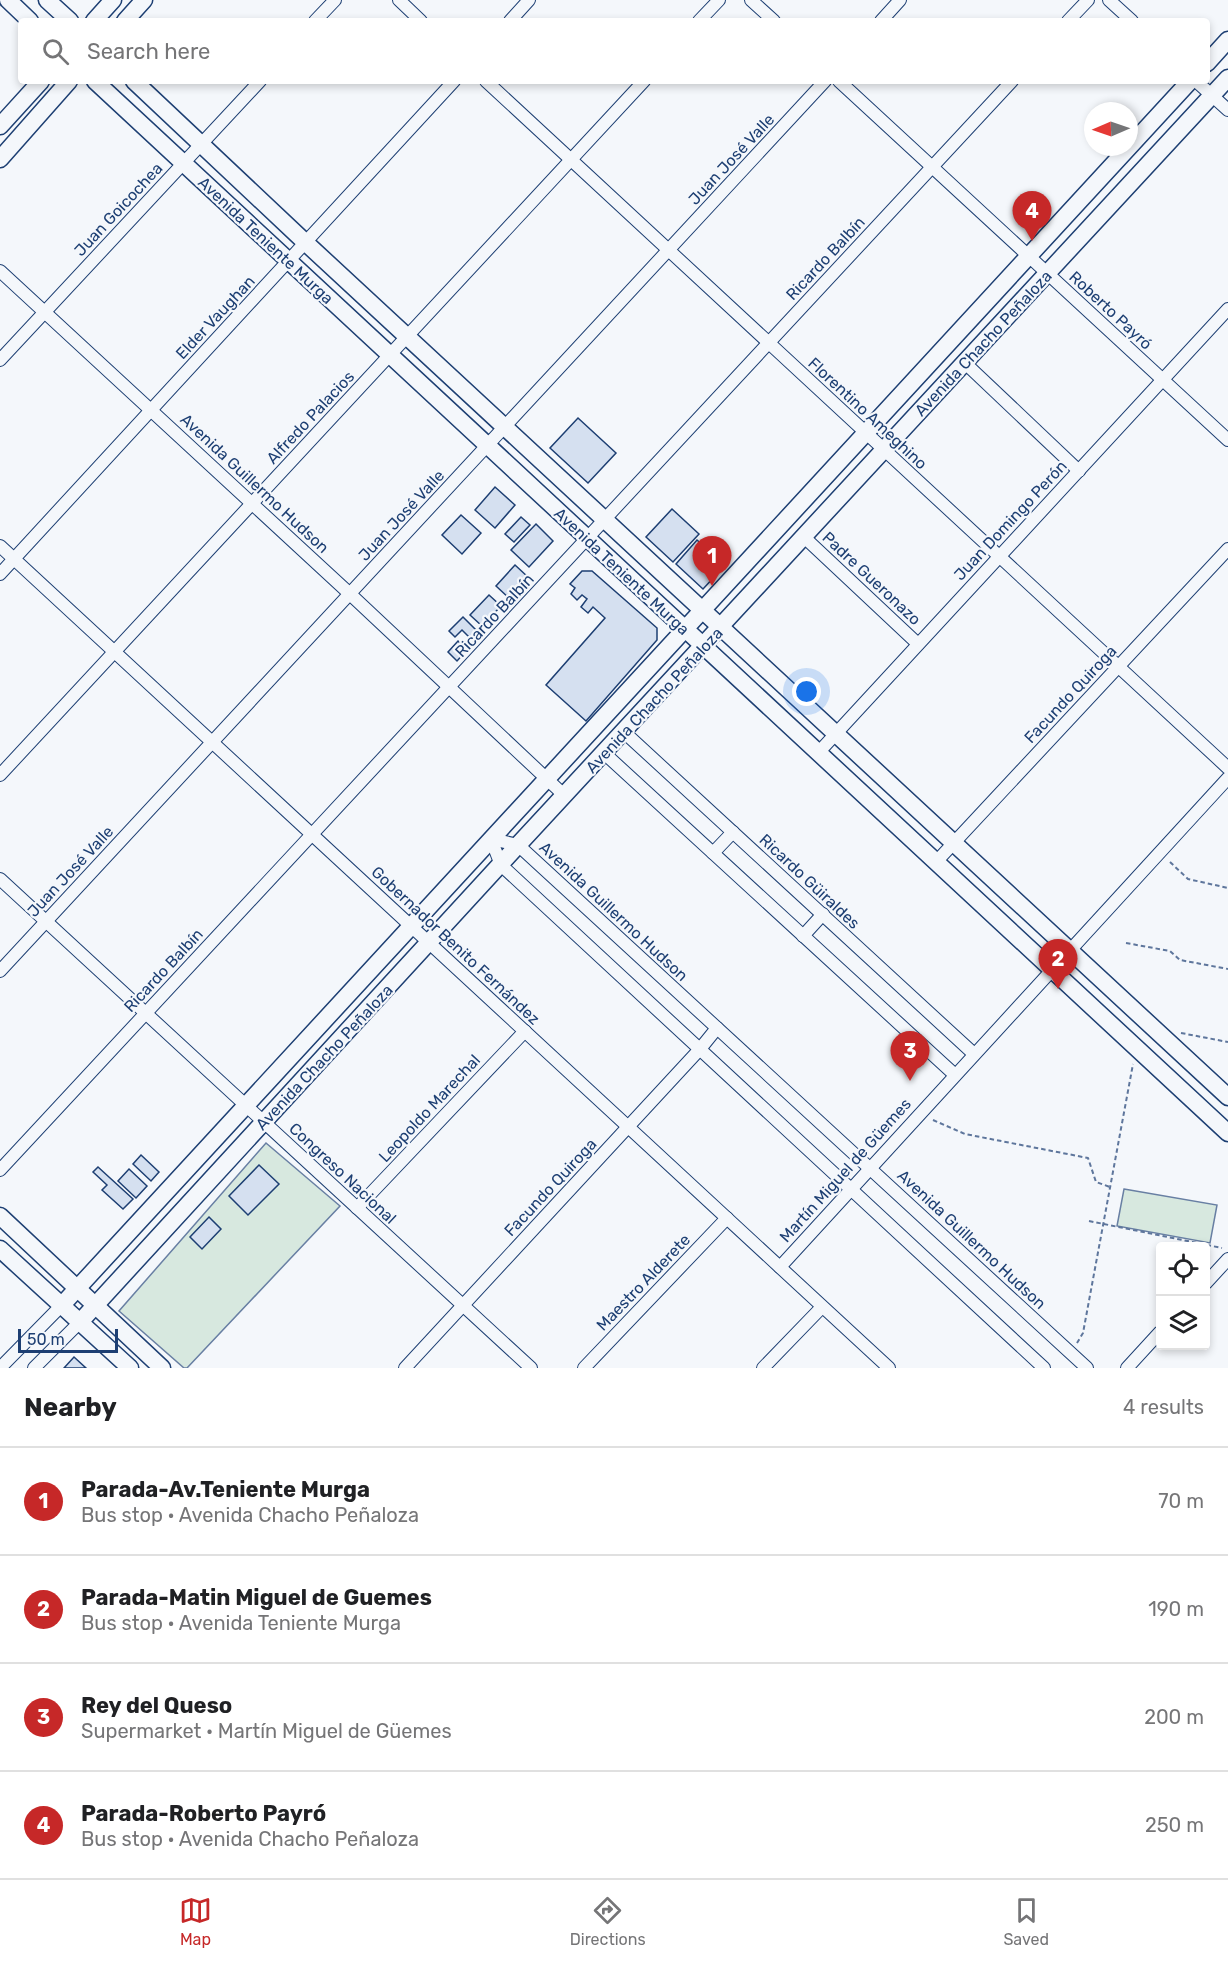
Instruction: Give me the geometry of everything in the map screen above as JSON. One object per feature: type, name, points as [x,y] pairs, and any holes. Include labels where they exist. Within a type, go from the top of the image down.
[{"type":"main road","points":[[8,0],[27,18]]},
{"type":"main road","points":[[47,0],[67,18]]},
{"type":"main road","points":[[97,18],[113,0]]},
{"type":"main road","points":[[127,18],[144,0]]},
{"type":"main road","points":[[1210,60],[1228,40]]},
{"type":"main road","name":"Avenida Chacho Peñaloza","points":[[80,1322],[1228,78]]},
{"type":"main road","points":[[0,126],[38,84]]},
{"type":"main road","points":[[0,159],[66,84]]},
{"type":"main road","name":"Avenida Teniente Murga","points":[[98,84],[1228,1133]]},
{"type":"main road","name":"Avenida Teniente Murga","points":[[137,84],[200,145],[1228,1097]]},
{"type":"main road","name":"Avenida Chacho Peñaloza","points":[[62,1305],[1187,84]]},
{"type":"main road","points":[[0,1216],[162,1368]]},
{"type":"main road","points":[[0,1249],[130,1368]]},
{"type":"street","points":[[318,18],[335,0]]},
{"type":"street","points":[[399,0],[419,18]]},
{"type":"street","points":[[513,18],[529,0]]},
{"type":"street","points":[[702,18],[719,0]]},
{"type":"street","points":[[751,0],[771,18]]},
{"type":"street","points":[[884,18],[900,0]]},
{"type":"street","points":[[1071,18],[1088,0]]},
{"type":"street","points":[[1109,0],[1129,18]]},
{"type":"street","name":"Juan Goicochea","points":[[0,360],[257,84]]},
{"type":"street","name":"Elder Vaughan","points":[[0,574],[451,84]]},
{"type":"street","name":"Florentino Ameghino","points":[[489,84],[1228,768]]},
{"type":"street","name":"Alfredo Palacios","points":[[0,775],[641,84]]},
{"type":"street","name":"Juan José Valle","points":[[0,971],[822,84]]},
{"type":"street","name":"Roberto Payró","points":[[842,84],[1228,440]]},
{"type":"street","name":"Ricardo Balbín","points":[[0,1170],[1009,84]]},
{"type":"street","points":[[1199,84],[1228,110]]},
{"type":"street","name":"Avenida Guillermo Hudson","points":[[0,271],[450,687],[564,796]]},
{"type":"street","name":"Juan Domingo Perón","points":[[818,753],[1228,309]]},
{"type":"street","points":[[964,363],[1078,471]]},
{"type":"street","name":"Padre Gueronazo","points":[[804,537],[918,644]]},
{"type":"street","name":"Gobernador Benito Fernández","points":[[0,546],[890,1368]]},
{"type":"street","name":"Facundo Quiroga","points":[[936,862],[1228,549]]},
{"type":"street","name":"Ricardo Güiraldes","points":[[624,732],[974,1054]]},
{"type":"street","points":[[604,753],[955,1075]]},
{"type":"street","name":"Martín Miguel de Güemes","points":[[780,1267],[1228,778]]},
{"type":"street","points":[[713,853],[733,832]]},
{"type":"street","points":[[491,839],[501,865],[1044,1368]]},
{"type":"street","name":"Avenida Guillermo Hudson","points":[[491,839],[518,845],[1087,1368]]},
{"type":"street","name":"Congreso Nacional","points":[[0,879],[531,1368]]},
{"type":"street","points":[[803,936],[822,915]]},
{"type":"street","name":"Facundo Quiroga","points":[[405,1368],[717,1028]]},
{"type":"street","name":"Leopoldo Marechal","points":[[357,1208],[525,1031]]},
{"type":"street","name":"Maestro Alderete","points":[[584,1368],[727,1218]]},
{"type":"street","points":[[1210,1279],[1228,1259]]},
{"type":"street","points":[[0,1368],[62,1305]]},
{"type":"street","points":[[763,1368],[822,1307]]},
{"type":"street","points":[[34,1368],[80,1322]]},
{"type":"street","points":[[1127,1368],[1156,1337]]},
{"type":"path","points":[[1160,852],[1188,879],[1228,888]]},
{"type":"path","points":[[1126,943],[1170,951],[1180,960],[1228,969]]},
{"type":"path","points":[[1162,1035],[1183,1033],[1228,1042]]},
{"type":"path","points":[[1071,1353],[1083,1333],[1136,1048]]},
{"type":"path","points":[[919,1114],[965,1134],[1088,1158],[1096,1182],[1110,1187]]},
{"type":"path","points":[[1089,1221],[1228,1250]]},
{"type":"shaded area","points":[[266,1143],[340,1206],[187,1368],[184,1368],[119,1311]]},
{"type":"shaded area","points":[[1124,1189],[1217,1205],[1210,1243],[1117,1226]]},
{"type":"building","points":[[578,418],[616,453],[588,483],[550,448]]},
{"type":"building","points":[[495,487],[515,505],[495,528],[475,510]]},
{"type":"building","points":[[672,509],[699,534],[673,562],[646,537]]},
{"type":"building","points":[[461,515],[481,533],[462,554],[442,535]]},
{"type":"building","points":[[521,517],[530,525],[514,542],[505,534]]},
{"type":"building","points":[[536,524],[553,541],[529,567],[511,550]]},
{"type":"building","points":[[697,540],[716,557],[711,563],[716,567],[712,572],[716,575],[703,589],[676,564]]},
{"type":"building","points":[[515,565],[529,578],[510,599],[496,586]]},
{"type":"building","points":[[582,571],[592,571],[657,628],[657,640],[586,721],[546,685],[605,618],[593,607],[588,613],[581,607],[587,599],[582,595],[577,600],[571,594],[575,588],[570,584]]},
{"type":"building","points":[[489,595],[501,606],[482,626],[470,615]]},
{"type":"building","points":[[463,617],[481,635],[474,642],[462,630],[455,637],[449,631]]},
{"type":"building","points":[[458,641],[467,650],[457,661],[448,652]]},
{"type":"building","points":[[141,1155],[159,1172],[151,1181],[133,1164]]},
{"type":"building","points":[[259,1165],[279,1184],[248,1215],[229,1196]]},
{"type":"building","points":[[98,1167],[133,1199],[123,1209],[102,1190],[107,1185],[93,1172]]},
{"type":"building","points":[[129,1169],[147,1186],[136,1198],[118,1181]]},
{"type":"building","points":[[209,1217],[221,1229],[202,1249],[190,1237]]},
{"type":"building","points":[[74,1357],[86,1368],[64,1368]]},
{"type":"place","name":"Parada-Roberto Payró","points":[[1032,241]]},
{"type":"place","name":"Parada-Av.Teniente Murga","points":[[712,586]]},
{"type":"place","name":"Parada-Matin Miguel de Guemes","points":[[1058,989]]},
{"type":"place","name":"Rey del Queso","points":[[910,1081]]}]
